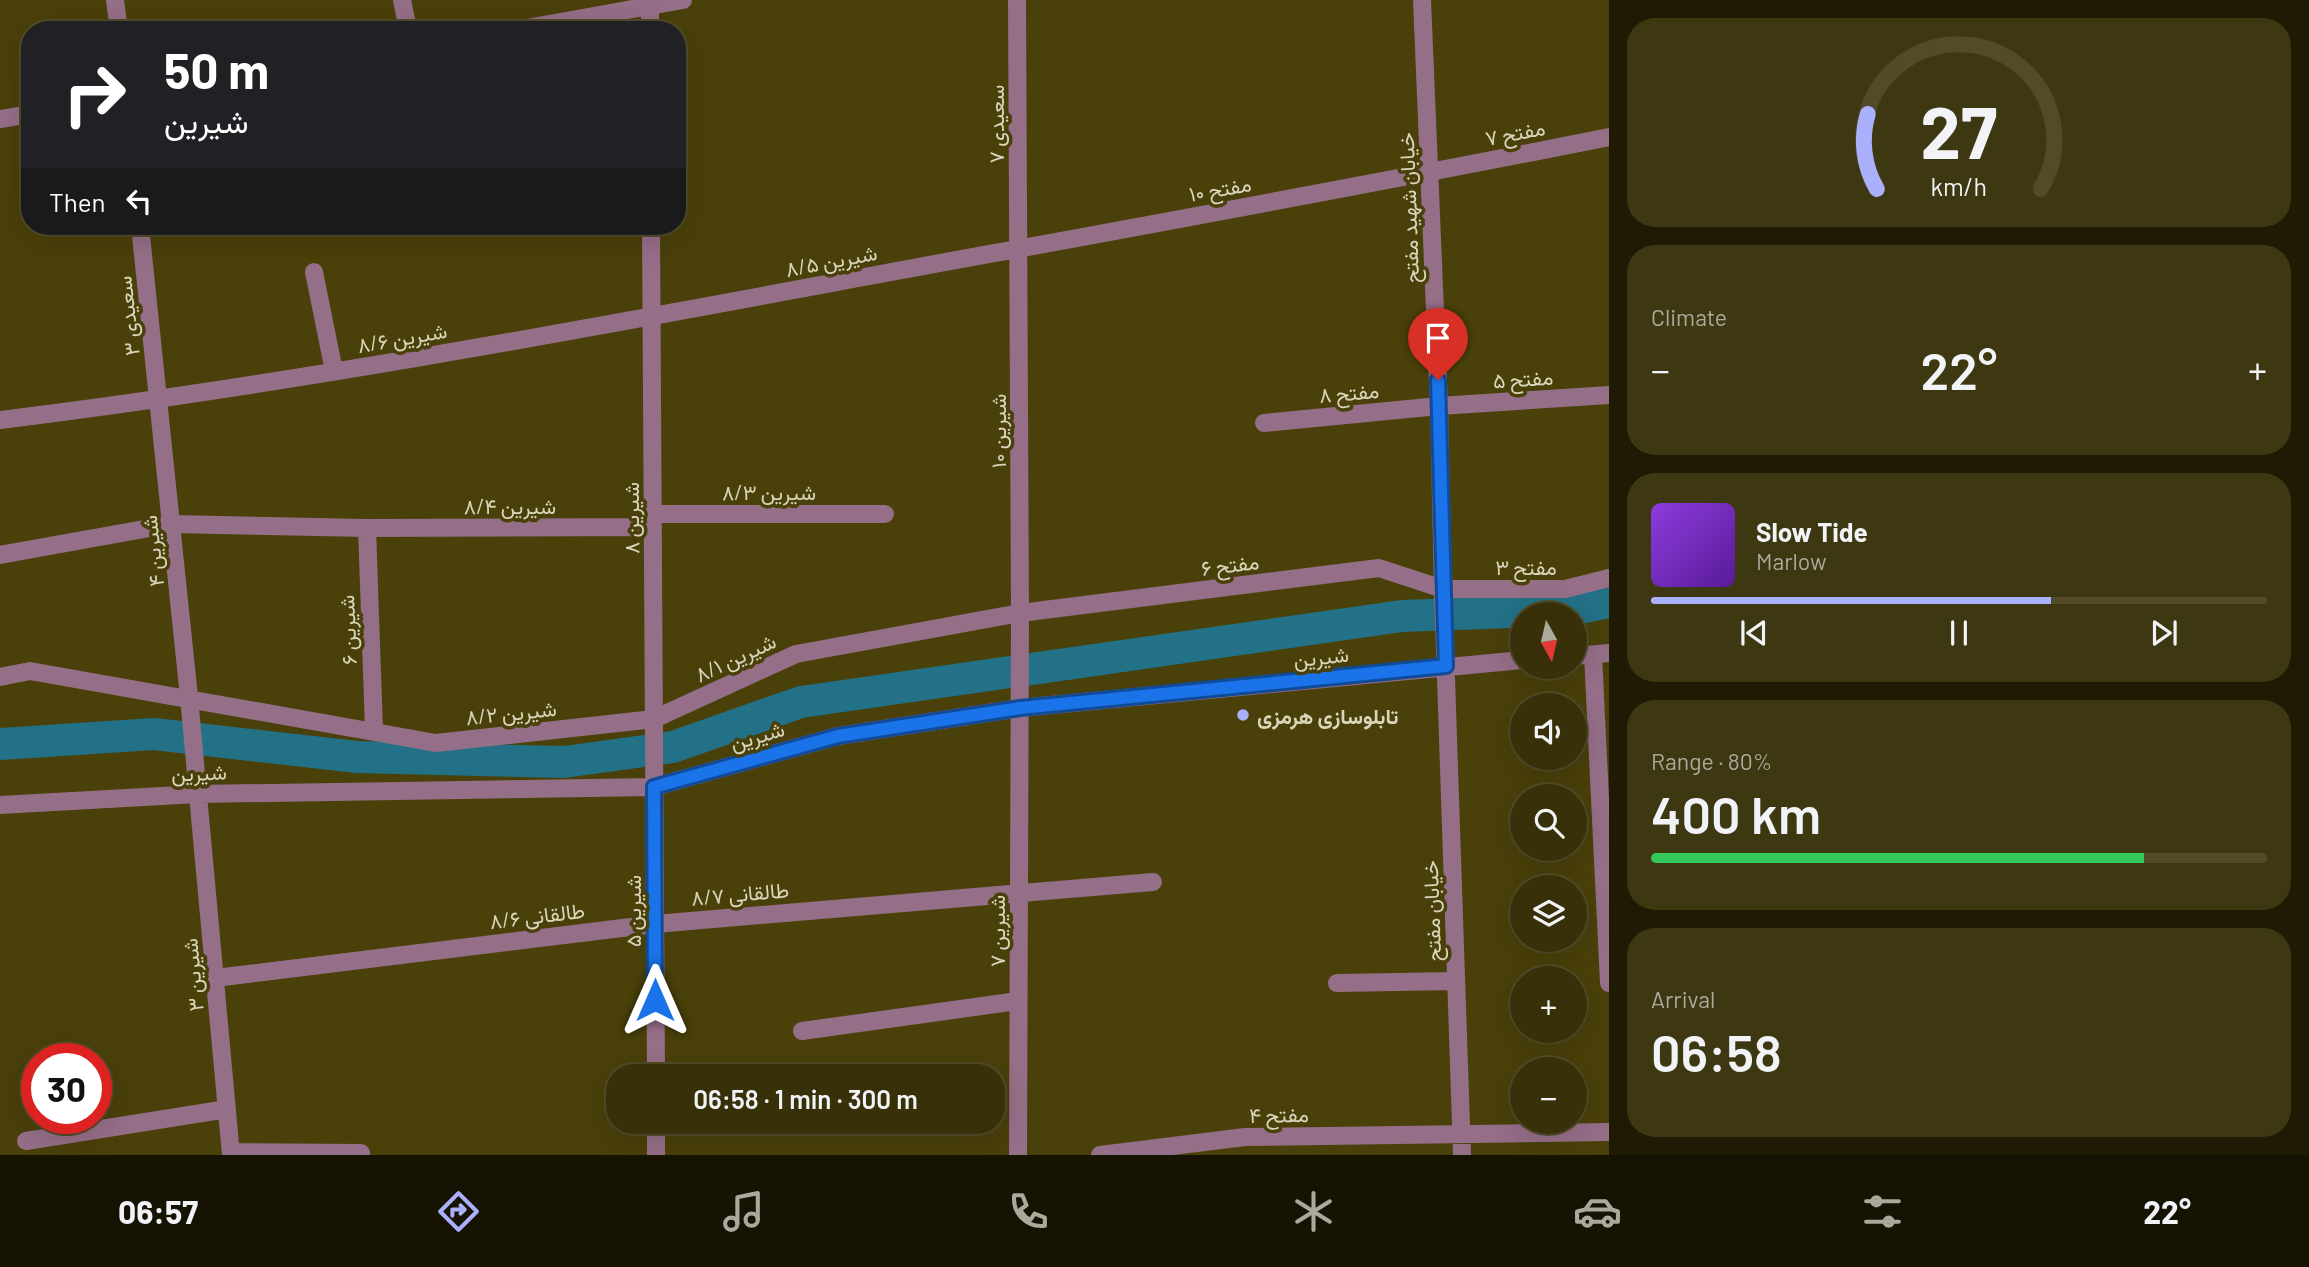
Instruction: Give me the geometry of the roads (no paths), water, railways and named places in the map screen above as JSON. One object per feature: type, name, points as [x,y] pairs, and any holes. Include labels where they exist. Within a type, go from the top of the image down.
[{"type":"street","points":[[115,0],[118,21]]},
{"type":"street","points":[[402,0],[406,21]]},
{"type":"street","points":[[561,21],[650,3],[683,0]]},
{"type":"street","name":"سعیدی ۷","points":[[1017,0],[1018,248]]},
{"type":"street","name":"خیابان شهید مفتح","points":[[1422,0],[1439,406],[1446,666]]},
{"type":"street","points":[[650,3],[650,21]]},
{"type":"street","points":[[0,119],[21,116]]},
{"type":"street","name":"مفتح ۷","points":[[1429,173],[1609,136]]},
{"type":"street","name":"مفتح ۱۰","points":[[1018,248],[1429,173]]},
{"type":"street","name":"سعیدی ۳","points":[[141,235],[160,401]]},
{"type":"street","name":"شیرین ۸","points":[[651,235],[654,787]]},
{"type":"street","name":"شیرین ۸/۵","points":[[652,317],[1018,248]]},
{"type":"street","name":"شیرین ۱۰","points":[[1018,248],[1020,708]]},
{"type":"street","points":[[314,272],[334,371]]},
{"type":"street","name":"شیرین ۸/۶","points":[[0,421],[160,401],[652,317]]},
{"type":"street","name":"مفتح ۵","points":[[1439,406],[1609,396]]},
{"type":"street","name":"شیرین ۴","points":[[160,401],[198,794]]},
{"type":"street","name":"مفتح ۸","points":[[1264,423],[1439,406]]},
{"type":"street","name":"شیرین ۸/۳","points":[[653,521],[885,514]]},
{"type":"street","name":"شیرین ۸/۴","points":[[0,555],[172,524],[367,528],[653,521]]},
{"type":"street","name":"شیرین ۶","points":[[367,528],[374,730]]},
{"type":"street","name":"مفتح ۶","points":[[839,646],[1020,613],[1380,568],[1443,589]]},
{"type":"street","name":"مفتح ۳","points":[[1443,589],[1565,589],[1609,578]]},
{"type":"street","name":"شیرین ۸/۱","points":[[654,719],[796,654],[839,646]]},
{"type":"street","points":[[1601,654],[1609,983]]},
{"type":"street","name":"شیرین","points":[[0,806],[198,794],[654,787],[838,736],[1020,708],[1510,661]]},
{"type":"street","name":"خیابان مفتح","points":[[1446,666],[1462,1155]]},
{"type":"street","name":"شیرین ۸/۲","points":[[0,677],[30,671],[436,743],[654,719]]},
{"type":"street","name":"شیرین ۷","points":[[1018,1155],[1020,708]]},
{"type":"street","name":"شیرین ۵","points":[[654,787],[656,1064]]},
{"type":"street","name":"شیرین ۳","points":[[198,794],[231,1154]]},
{"type":"street","name":"طالقانی ۸/۷","points":[[655,924],[1153,882]]},
{"type":"street","name":"طالقانی ۸/۶","points":[[215,978],[655,924]]},
{"type":"street","points":[[1337,984],[1455,981]]},
{"type":"street","points":[[802,1031],[1018,1001]]},
{"type":"street","points":[[26,1141],[227,1109]]},
{"type":"street","name":"مفتح ۴","points":[[1100,1155],[1245,1137],[1609,1132]]},
{"type":"street","points":[[656,1134],[656,1155]]},
{"type":"street","points":[[231,1154],[361,1153]]},
{"type":"waterway","points":[[0,744],[154,734],[357,757],[564,762],[673,747],[801,702],[1402,616],[1570,610],[1609,602]]},
{"type":"place","name":"تابلوسازی هرمزی","points":[[1243,715]]}]
